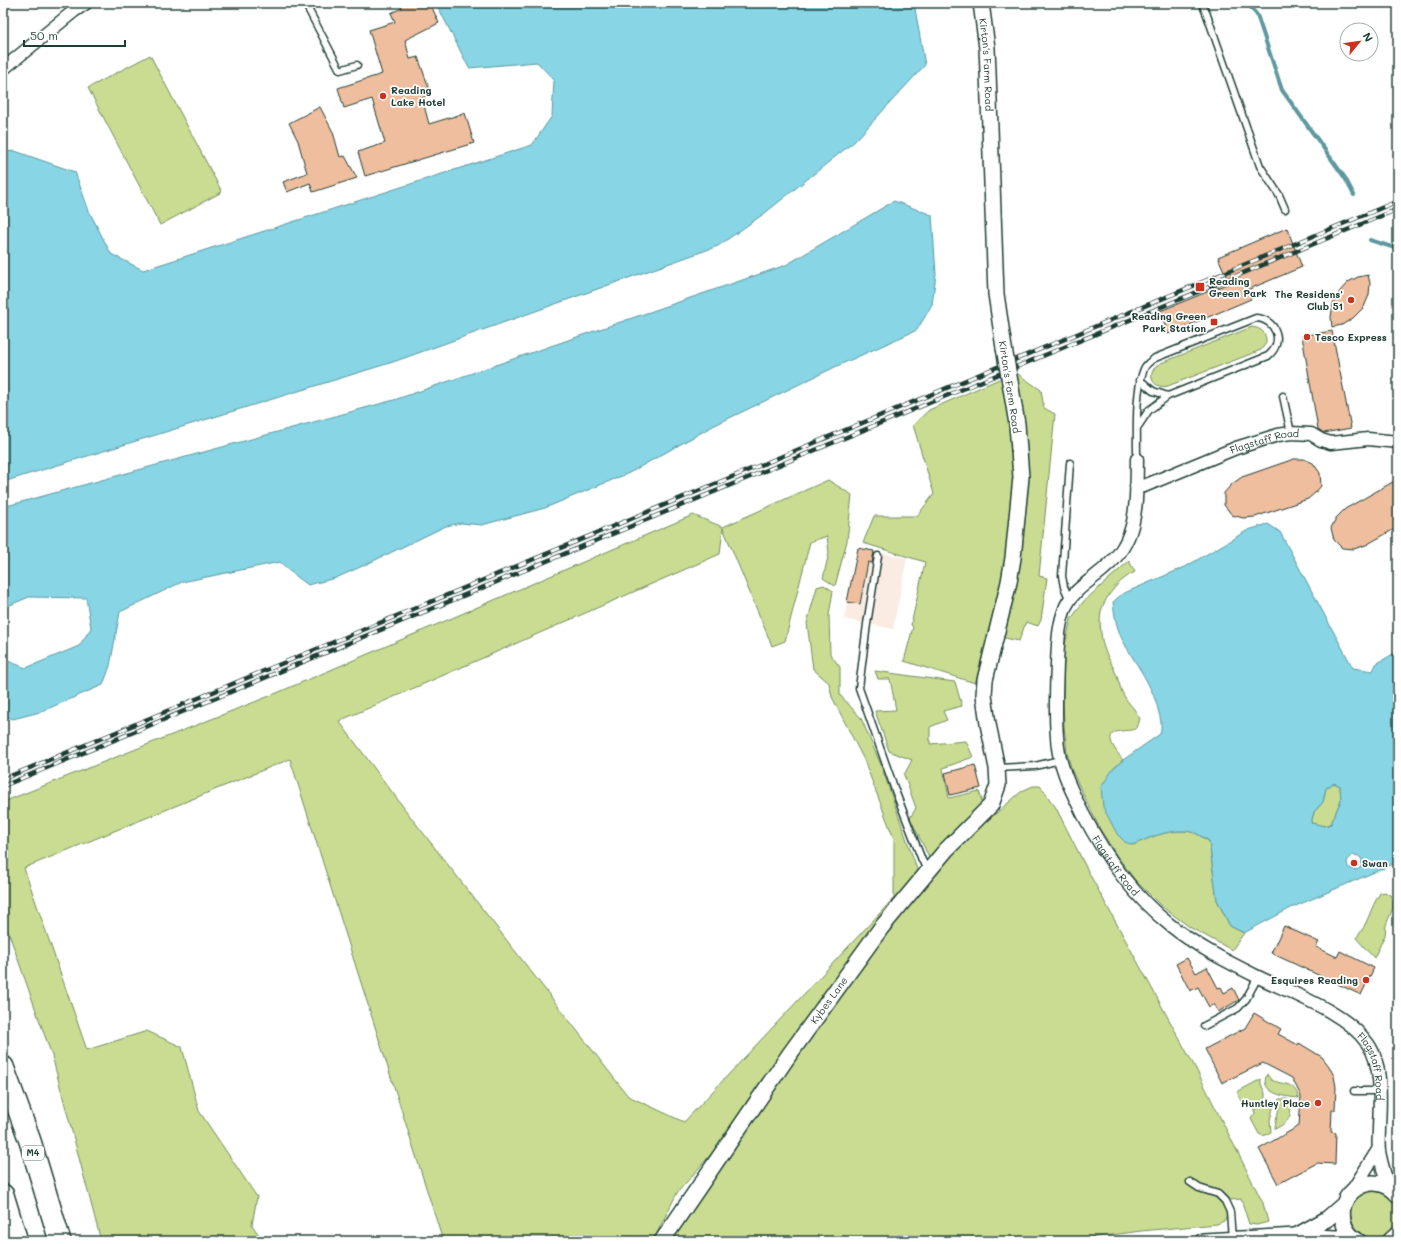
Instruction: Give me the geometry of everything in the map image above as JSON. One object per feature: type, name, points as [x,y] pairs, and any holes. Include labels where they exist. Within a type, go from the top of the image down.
[{"type":"highway","name":"M4","points":[[3,1067],[30,1140],[60,1241]]},
{"type":"highway","points":[[3,1195],[17,1241]]},
{"type":"street","points":[[3,69],[74,11],[86,3]]},
{"type":"street","name":"Kirton's Farm Road","points":[[981,3],[987,48],[996,294],[1017,424],[1020,477],[1013,558],[1009,582],[985,680],[984,695],[997,768]]},
{"type":"street","name":"Flagstaff Road","points":[[1136,486],[1144,486],[1236,448],[1278,435],[1291,433],[1311,434],[1320,440],[1331,442],[1368,439],[1398,442]]},
{"type":"street","name":"Flagstaff Road","points":[[1137,459],[1133,528],[1128,540],[1123,550],[1106,568],[1080,588],[1070,600],[1067,604],[1058,631],[1056,688],[1057,740],[1060,760],[1067,781],[1092,831],[1123,878],[1169,924],[1219,958],[1328,1010],[1355,1028],[1370,1046],[1377,1066],[1380,1091],[1378,1150],[1393,1190]]},
{"type":"street","name":"Kybes Lane","points":[[662,1241],[790,1054],[881,928],[946,850],[992,806],[998,785],[997,768]]},
{"type":"street","points":[[1356,1240],[1347,1231],[1344,1223],[1342,1215],[1343,1205],[1378,1150]]},
{"type":"street","points":[[1352,1191],[1362,1185],[1370,1183],[1380,1183],[1393,1190]]},
{"type":"street","points":[[1296,1236],[1327,1219],[1343,1205]]},
{"type":"street","points":[[1203,1241],[1296,1236],[1356,1240]]},
{"type":"lane","points":[[305,3],[340,70],[357,65]]},
{"type":"lane","points":[[1202,3],[1260,166],[1279,195],[1285,209]]},
{"type":"lane","points":[[1137,428],[1150,410],[1168,396],[1268,356],[1274,352],[1277,346],[1277,339],[1274,330],[1265,319],[1256,318],[1155,358],[1149,362],[1140,380],[1137,428],[1137,459]]},
{"type":"lane","points":[[1140,380],[1152,391],[1168,396]]},
{"type":"lane","points":[[1284,396],[1291,433]]},
{"type":"lane","points":[[1070,463],[1062,576],[1064,588],[1070,600]]},
{"type":"lane","points":[[878,556],[859,688],[899,800],[928,872]]},
{"type":"lane","points":[[997,768],[1035,766],[1060,760]]},
{"type":"lane","points":[[1204,1026],[1238,1008],[1246,999],[1258,976]]},
{"type":"lane","points":[[1354,1091],[1380,1091]]},
{"type":"lane","points":[[1190,1182],[1199,1188],[1218,1194],[1226,1201],[1230,1212],[1235,1239]]},
{"type":"shaded area","points":[[858,548],[907,558],[893,629],[844,619]]},
{"type":"shaded area","points":[[1398,1073],[1398,1162],[1395,1153],[1393,1121],[1395,1084]]},
{"type":"green space","points":[[150,55],[222,192],[160,225],[88,88]]},
{"type":"green space","points":[[1252,327],[1261,330],[1265,334],[1266,343],[1261,350],[1168,386],[1157,385],[1154,383],[1152,379],[1153,371],[1156,366],[1161,363]]},
{"type":"green space","points":[[1015,372],[1041,390],[1044,408],[1055,414],[1039,576],[1047,578],[1041,620],[1038,626],[1026,622],[1019,641],[992,634],[975,683],[904,661],[913,627],[911,625],[925,562],[863,543],[874,516],[917,516],[934,494],[913,425],[929,410]]},
{"type":"green space","points":[[828,480],[852,495],[847,541],[835,586],[823,578],[829,553],[827,536],[810,542],[785,641],[772,646],[723,528],[720,554],[339,721],[410,816],[628,1096],[684,1122],[894,898],[894,839],[864,760],[832,697],[829,683],[813,669],[807,623],[817,587],[824,585],[833,591],[829,615],[830,654],[840,667],[840,695],[861,718],[881,765],[918,872],[930,859],[910,818],[916,808],[904,775],[912,760],[889,751],[875,711],[896,710],[890,679],[878,679],[875,671],[955,682],[962,706],[943,711],[947,720],[930,727],[930,744],[966,741],[973,757],[943,768],[949,798],[979,791],[984,808],[949,851],[1022,791],[1033,786],[1040,786],[1055,806],[1090,875],[1196,1069],[1263,1203],[1268,1222],[1257,1225],[1249,1224],[1241,1199],[1221,1201],[1226,1206],[1228,1214],[1224,1221],[1217,1224],[1141,1231],[1067,1241],[668,1241],[854,965],[713,1152],[677,1193],[653,1241],[443,1241],[290,759],[24,868],[87,1050],[147,1031],[182,1047],[199,1111],[257,1197],[252,1225],[263,1241],[101,1241],[52,1056],[3,917],[3,802],[272,695],[693,515],[723,527]]},
{"type":"green space","points":[[1129,561],[1135,572],[1119,583],[1110,593],[1101,611],[1100,624],[1103,645],[1122,692],[1140,719],[1137,728],[1115,732],[1111,739],[1114,748],[1123,760],[1113,769],[1133,845],[1154,836],[1176,831],[1192,832],[1209,841],[1217,900],[1230,926],[1244,933],[1232,950],[1191,928],[1161,906],[1135,880],[1117,856],[1100,829],[1072,771],[1067,753],[1063,699],[1064,649],[1071,619],[1083,602]]},
{"type":"green space","points":[[1334,783],[1340,786],[1341,800],[1331,824],[1325,826],[1311,823],[1314,812],[1323,802],[1326,788]]},
{"type":"green space","points":[[1385,892],[1390,895],[1393,902],[1393,908],[1386,925],[1385,935],[1374,958],[1356,938],[1363,928],[1380,893]]},
{"type":"green space","points":[[1267,1074],[1271,1080],[1291,1086],[1299,1098],[1280,1095],[1269,1090],[1266,1086],[1265,1080]]},
{"type":"green space","points":[[1261,1079],[1265,1099],[1252,1106],[1248,1104],[1244,1105],[1237,1092]]},
{"type":"green space","points":[[1279,1099],[1287,1099],[1291,1103],[1290,1116],[1286,1122],[1275,1129],[1278,1102]]},
{"type":"green space","points":[[1268,1102],[1274,1104],[1270,1120],[1271,1132],[1263,1136],[1259,1134],[1251,1119],[1255,1113],[1254,1110]]},
{"type":"green space","points":[[1373,1188],[1393,1196],[1398,1203],[1397,1229],[1384,1238],[1376,1239],[1361,1233],[1355,1227],[1350,1212],[1356,1197]]},
{"type":"water","points":[[436,3],[914,3],[925,65],[855,141],[765,213],[718,246],[393,362],[3,482],[3,152],[15,151],[75,172],[89,211],[111,254],[143,270],[532,145],[552,116],[554,80],[537,62],[469,68]]},
{"type":"water","points":[[894,201],[932,215],[936,274],[932,305],[917,330],[835,367],[713,426],[629,473],[545,508],[482,525],[461,523],[446,526],[336,578],[308,585],[280,562],[182,582],[120,612],[110,666],[103,685],[40,712],[13,719],[3,715],[3,659],[26,668],[79,646],[91,628],[86,598],[29,597],[3,608],[3,507],[394,400],[786,265]]},
{"type":"water","points":[[1268,524],[1280,532],[1353,668],[1373,671],[1376,664],[1398,651],[1398,862],[1291,908],[1244,933],[1230,926],[1217,900],[1209,841],[1194,833],[1176,831],[1161,834],[1133,845],[1125,842],[1117,834],[1103,807],[1101,787],[1113,769],[1123,760],[1160,734],[1161,728],[1160,716],[1153,693],[1119,632],[1113,602],[1122,594],[1185,567],[1248,530]],"holes":[[[1334,783],[1340,786],[1341,800],[1331,824],[1325,826],[1311,823],[1314,812],[1323,802],[1326,788]],[[1352,855],[1359,856],[1362,860],[1361,867],[1357,870],[1349,868],[1348,860]]]},
{"type":"building","name":"Reading Lake Hotel","points":[[400,3],[430,3],[439,23],[405,40],[410,59],[418,57],[431,94],[422,98],[429,124],[465,113],[474,143],[365,176],[358,152],[385,143],[372,99],[344,108],[338,88],[382,74],[369,30],[395,22],[391,13],[402,8]]},
{"type":"building","points":[[320,107],[333,132],[340,157],[345,156],[357,178],[313,192],[310,183],[287,192],[283,182],[307,173],[298,141],[289,123]]},
{"type":"building","points":[[1287,228],[1302,267],[1247,290],[1251,299],[1168,334],[1160,311],[1229,283],[1218,257]]},
{"type":"building","name":"The Residens' Club 51","points":[[1368,275],[1370,283],[1369,295],[1364,307],[1353,318],[1342,325],[1332,327],[1331,317],[1333,304],[1340,291],[1348,282],[1358,277]]},
{"type":"building","points":[[1332,331],[1351,428],[1324,433],[1318,429],[1302,336]]},
{"type":"building","points":[[1294,459],[1304,459],[1313,463],[1320,473],[1321,486],[1308,499],[1255,517],[1243,518],[1232,515],[1224,505],[1224,493],[1232,484],[1242,477]]},
{"type":"building","points":[[1398,479],[1398,527],[1366,545],[1354,549],[1342,548],[1334,540],[1331,528],[1336,518],[1345,509]]},
{"type":"building","points":[[858,548],[874,551],[872,563],[868,562],[860,604],[847,602]]},
{"type":"building","points":[[975,765],[981,788],[950,795],[945,773]]},
{"type":"building","points":[[1284,926],[1319,942],[1316,947],[1337,957],[1340,951],[1374,968],[1361,995],[1271,953]]},
{"type":"building","points":[[1187,958],[1196,973],[1207,967],[1218,988],[1221,987],[1224,993],[1233,988],[1239,1000],[1218,1012],[1214,1004],[1209,1007],[1198,987],[1190,991],[1176,964]]},
{"type":"building","name":"Huntley Place","points":[[1254,1013],[1281,1029],[1278,1034],[1298,1045],[1299,1043],[1322,1057],[1334,1076],[1336,1087],[1335,1110],[1332,1110],[1331,1132],[1336,1133],[1335,1164],[1317,1163],[1278,1184],[1259,1149],[1299,1126],[1301,1096],[1292,1078],[1263,1063],[1222,1083],[1205,1049],[1245,1028]]},
{"type":"waterway","points":[[1247,3],[1257,15],[1282,90],[1345,178],[1354,195]]},
{"type":"waterway","points":[[1370,240],[1398,249]]},
{"type":"railway","points":[[3,779],[1398,201]]},
{"type":"railway","points":[[3,786],[1398,209]]},
{"type":"place","name":"Reading Lake Hotel","points":[[383,96]]},
{"type":"place","name":"Reading Green Park","points":[[1200,287]]},
{"type":"place","name":"The Residens' Club 51","points":[[1351,300]]},
{"type":"place","name":"Reading Green Park Station","points":[[1214,322]]},
{"type":"place","name":"Tesco Express","points":[[1307,337]]},
{"type":"place","name":"Swan","points":[[1354,863]]},
{"type":"place","name":"Esquires Reading","points":[[1366,980]]},
{"type":"place","name":"Huntley Place","points":[[1318,1103]]}]
